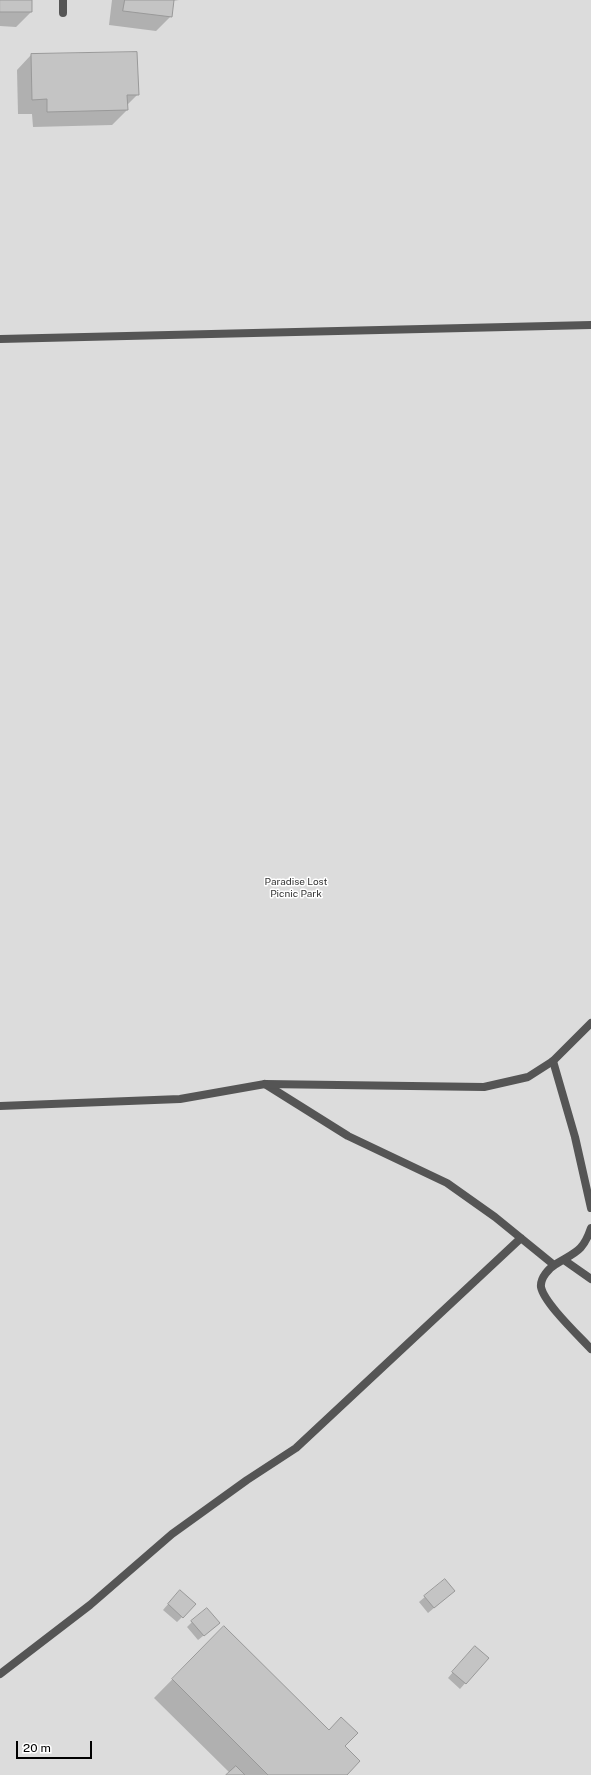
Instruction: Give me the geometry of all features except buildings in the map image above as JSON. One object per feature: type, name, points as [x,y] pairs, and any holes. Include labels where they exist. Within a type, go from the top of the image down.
[{"type":"street","points":[[63,0],[63,13]]},
{"type":"street","points":[[0,339],[591,325]]},
{"type":"street","points":[[0,1106],[180,1099],[265,1084],[484,1086],[528,1077],[553,1060],[591,1023]]},
{"type":"street","points":[[553,1060],[575,1137],[591,1208]]},
{"type":"street","points":[[265,1084],[348,1136],[447,1183],[495,1217],[554,1265]]},
{"type":"street","points":[[591,1228],[587,1241],[575,1254],[554,1265],[542,1278],[541,1286],[546,1300],[591,1349]]},
{"type":"street","points":[[0,1674],[90,1605],[172,1534],[247,1480],[296,1448],[520,1238]]},
{"type":"street","points":[[564,1260],[591,1279]]},
{"type":"green space","name":"Paradise Lost Picnic Park","points":[[0,0],[591,0],[591,1775],[0,1775]]}]
